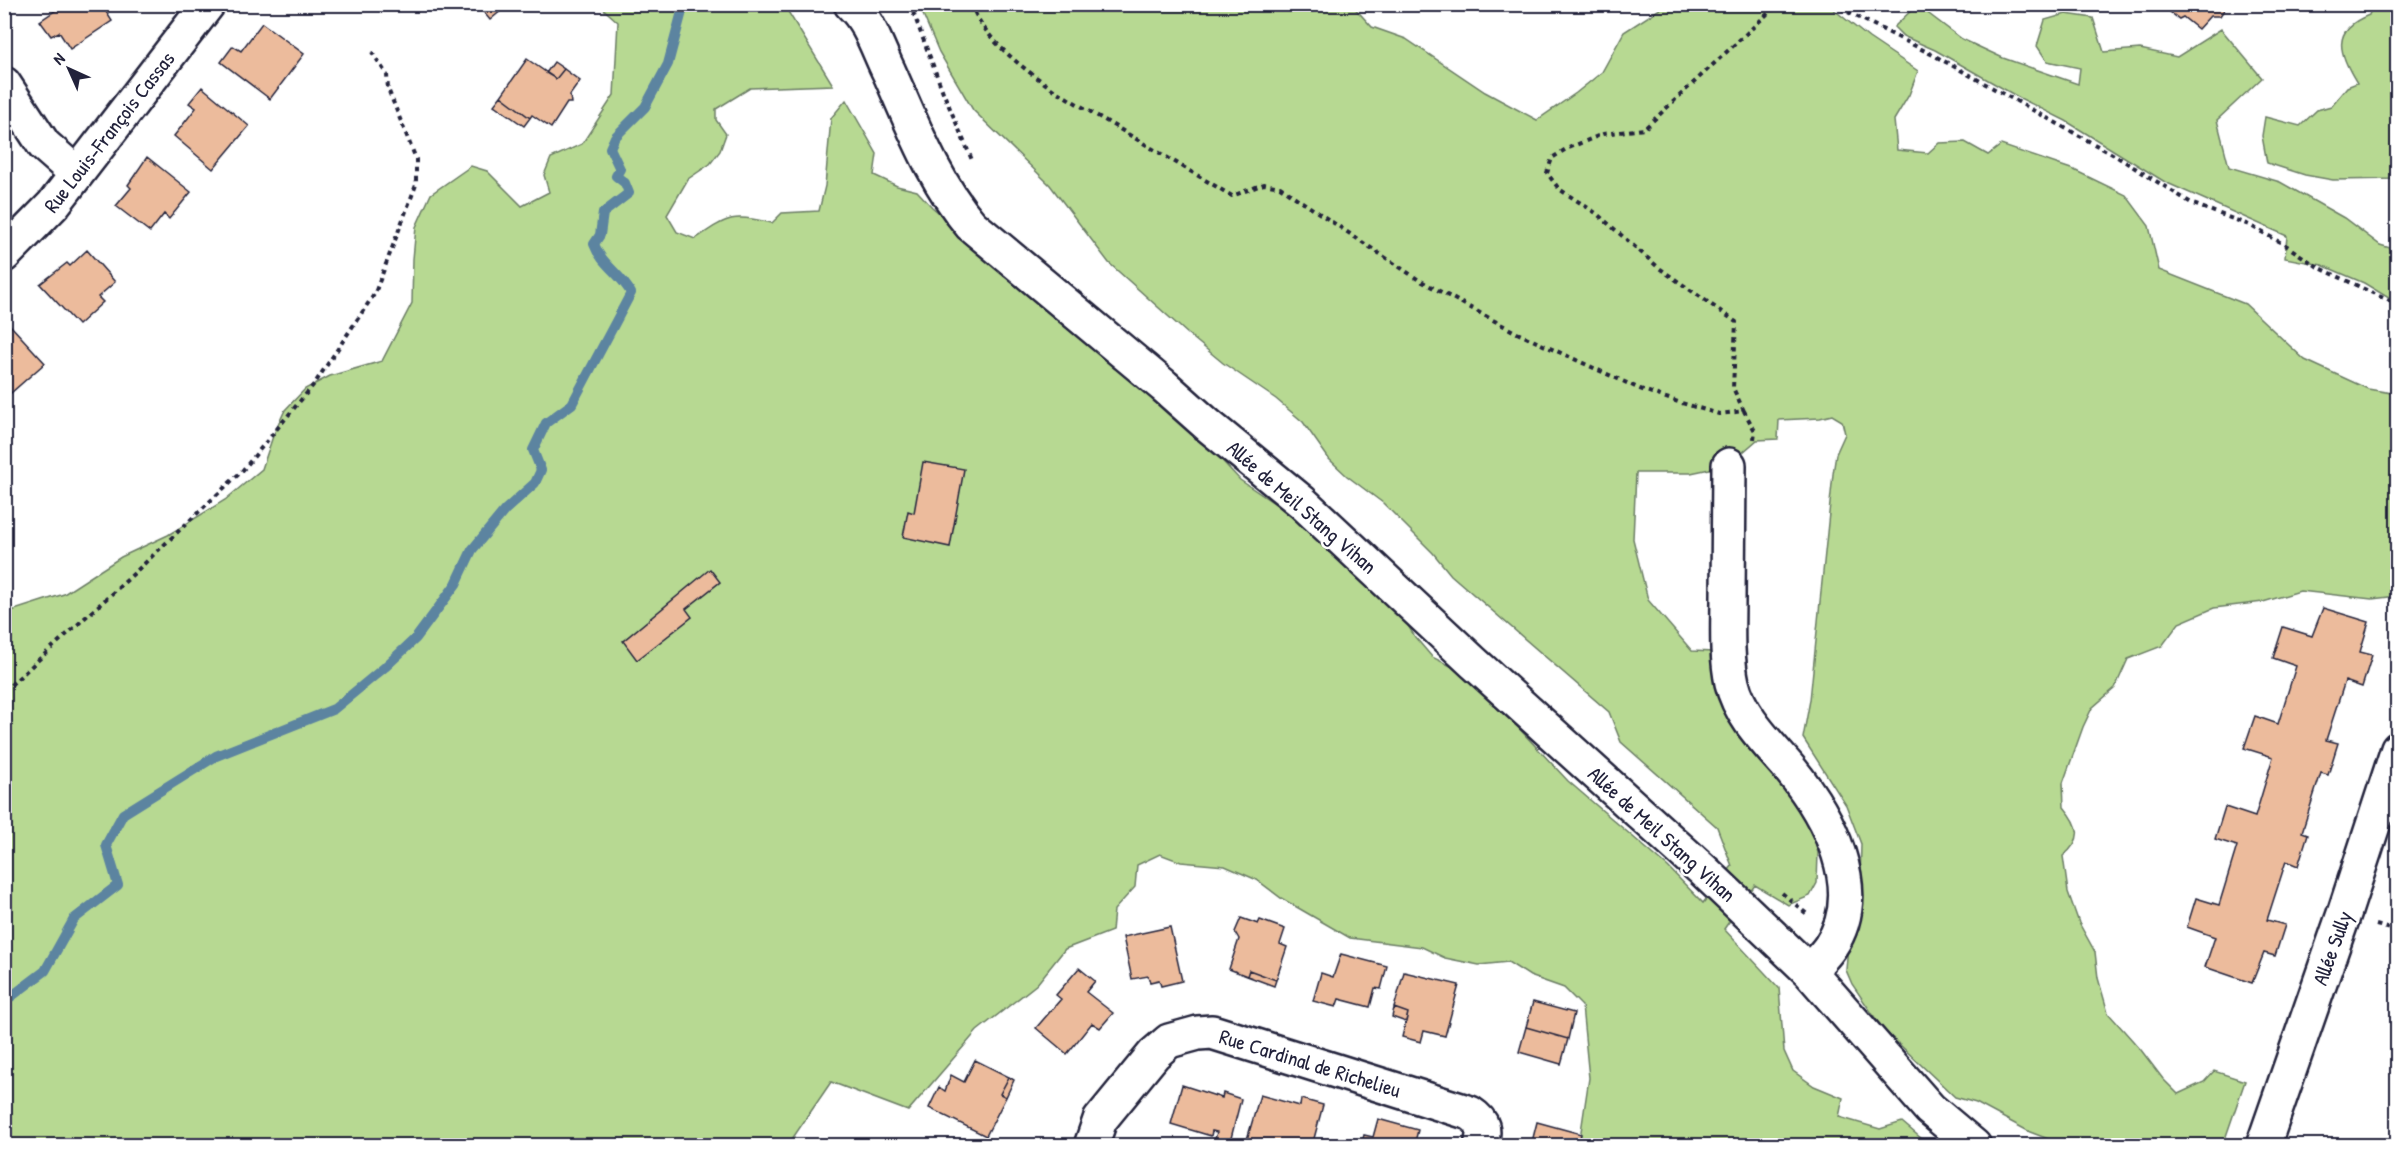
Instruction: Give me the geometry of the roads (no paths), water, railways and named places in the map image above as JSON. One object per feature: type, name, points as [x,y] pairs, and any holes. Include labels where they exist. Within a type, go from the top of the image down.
[{"type":"street","name":"Rue Louis-François Cassas","points":[[4,255],[53,205],[208,4]]},
{"type":"street","name":"Allée de Meil Stang Vihan","points":[[851,4],[868,28],[937,177],[971,225],[1302,502],[1473,662],[1703,870],[1809,971],[1930,1108],[1974,1146]]},
{"type":"street","points":[[4,84],[45,145],[76,173]]},
{"type":"street","points":[[1729,465],[1728,648],[1732,683],[1741,706],[1749,718],[1822,814],[1840,857],[1844,882],[1844,912],[1839,929],[1830,947],[1809,971]]},
{"type":"street","name":"Allée Sully","points":[[2263,1146],[2345,911],[2397,749]]},
{"type":"street","name":"Rue Cardinal de Richelieu","points":[[1091,1146],[1100,1120],[1154,1054],[1169,1041],[1198,1033],[1212,1032],[1470,1113],[1480,1119],[1484,1129],[1480,1146]]},
{"type":"waterway","points":[[4,1002],[45,971],[74,919],[118,885],[106,845],[123,814],[216,756],[334,709],[416,638],[456,584],[472,550],[505,510],[535,483],[541,470],[533,450],[546,423],[572,404],[631,293],[601,257],[594,244],[600,235],[603,213],[629,193],[625,183],[616,176],[620,169],[610,148],[615,137],[645,107],[668,64],[684,4]]}]
